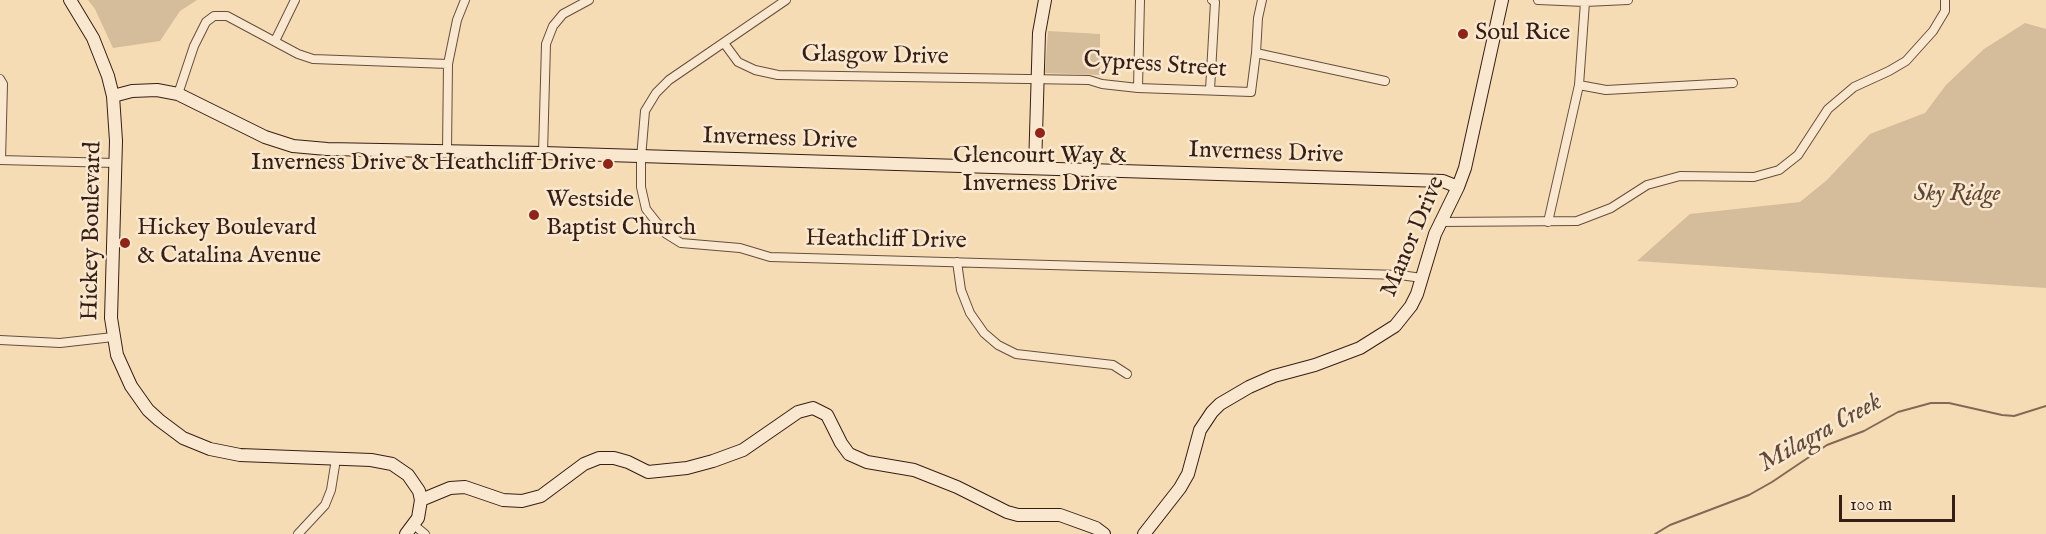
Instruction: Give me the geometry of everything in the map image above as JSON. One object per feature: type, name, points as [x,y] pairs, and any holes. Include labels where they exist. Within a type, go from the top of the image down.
[{"type":"street","name":"Hickey Boulevard","points":[[70,0],[93,38],[108,75],[112,96],[115,118],[110,300],[113,337],[123,371],[140,399],[159,420],[183,438],[210,449],[240,456],[371,460],[392,464],[408,475],[419,491],[421,500]]},
{"type":"street","points":[[275,41],[295,0]]},
{"type":"street","points":[[447,151],[448,64],[456,20],[465,0]]},
{"type":"street","points":[[543,153],[546,44],[554,26],[563,14],[589,0]]},
{"type":"street","name":"Heathcliff Drive","points":[[786,0],[669,80],[656,93],[645,111],[641,187],[646,209],[665,233],[681,243],[740,248],[770,257],[1388,275],[1422,278]]},
{"type":"street","points":[[1035,168],[1036,79],[1039,33],[1045,0]]},
{"type":"street","points":[[1138,88],[1140,0]]},
{"type":"street","points":[[1210,90],[1215,2],[1212,0]]},
{"type":"street","name":"Cypress Street","points":[[1036,79],[1089,80],[1102,84],[1138,88],[1251,92],[1258,18],[1262,0]]},
{"type":"street","name":"Manor Drive","points":[[1144,534],[1186,477],[1200,430],[1212,412],[1231,396],[1261,381],[1346,354],[1385,334],[1395,326],[1411,306],[1439,222],[1466,168],[1502,0]]},
{"type":"street","points":[[1538,0],[1585,2],[1628,0]]},
{"type":"street","points":[[1439,222],[1577,221],[1611,208],[1647,185],[1680,176],[1754,177],[1779,170],[1798,155],[1828,109],[1854,87],[1906,61],[1933,32],[1945,11],[1945,0]]},
{"type":"street","points":[[1548,222],[1579,85],[1585,2]]},
{"type":"street","points":[[178,94],[198,38],[206,22],[214,16],[227,16],[298,54],[313,59],[448,64]]},
{"type":"street","name":"Glasgow Drive","points":[[723,43],[738,62],[755,70],[778,75],[1036,79]]},
{"type":"street","points":[[1256,53],[1385,81]]},
{"type":"street","points":[[0,79],[3,84],[1,160],[115,163]]},
{"type":"street","points":[[1579,85],[1606,90],[1733,83]]},
{"type":"street","name":"Inverness Drive","points":[[112,96],[132,91],[157,90],[178,94],[265,137],[292,146],[327,149],[543,153],[641,158],[1443,181],[1458,188]]},
{"type":"street","points":[[957,262],[961,290],[970,313],[984,333],[998,345],[1016,354],[1113,365],[1127,374]]},
{"type":"street","points":[[0,340],[60,343],[113,337]]},
{"type":"street","points":[[425,534],[410,530],[418,518],[421,500],[450,488],[465,487],[503,500],[522,501],[541,496],[584,464],[599,458],[621,460],[648,472],[687,468],[743,450],[798,412],[813,408],[827,415],[849,454],[867,462],[914,470],[957,487],[1007,512],[1018,515],[1060,515],[1083,529],[1096,528],[1104,534]]},
{"type":"street","points":[[298,534],[325,505],[331,490],[336,459]]},
{"type":"green space","points":[[88,0],[197,0],[180,11],[160,41],[113,48],[95,9]]},
{"type":"green space","name":"Sky Ridge","points":[[2025,23],[2046,29],[2046,288],[1637,261],[1690,214],[1800,202],[1827,180],[1870,134],[1925,113],[1946,85],[1984,49]]},
{"type":"green space","points":[[1048,31],[1100,34],[1100,75],[1045,73]]},
{"type":"waterway","name":"Milagra Creek","points":[[1655,534],[1670,525],[1749,495],[1827,445],[1864,431],[1898,412],[1931,403],[1949,403],[2014,416],[2046,406]]},
{"type":"place","name":"Soul Rice","points":[[1463,34]]},
{"type":"place","name":"Glencourt Way & Inverness Drive","points":[[1040,133]]},
{"type":"place","name":"Inverness Drive & Heathcliff Drive","points":[[608,164]]},
{"type":"place","name":"Westside Baptist Church","points":[[534,215]]},
{"type":"place","name":"Hickey Boulevard & Catalina Avenue","points":[[125,243]]}]
